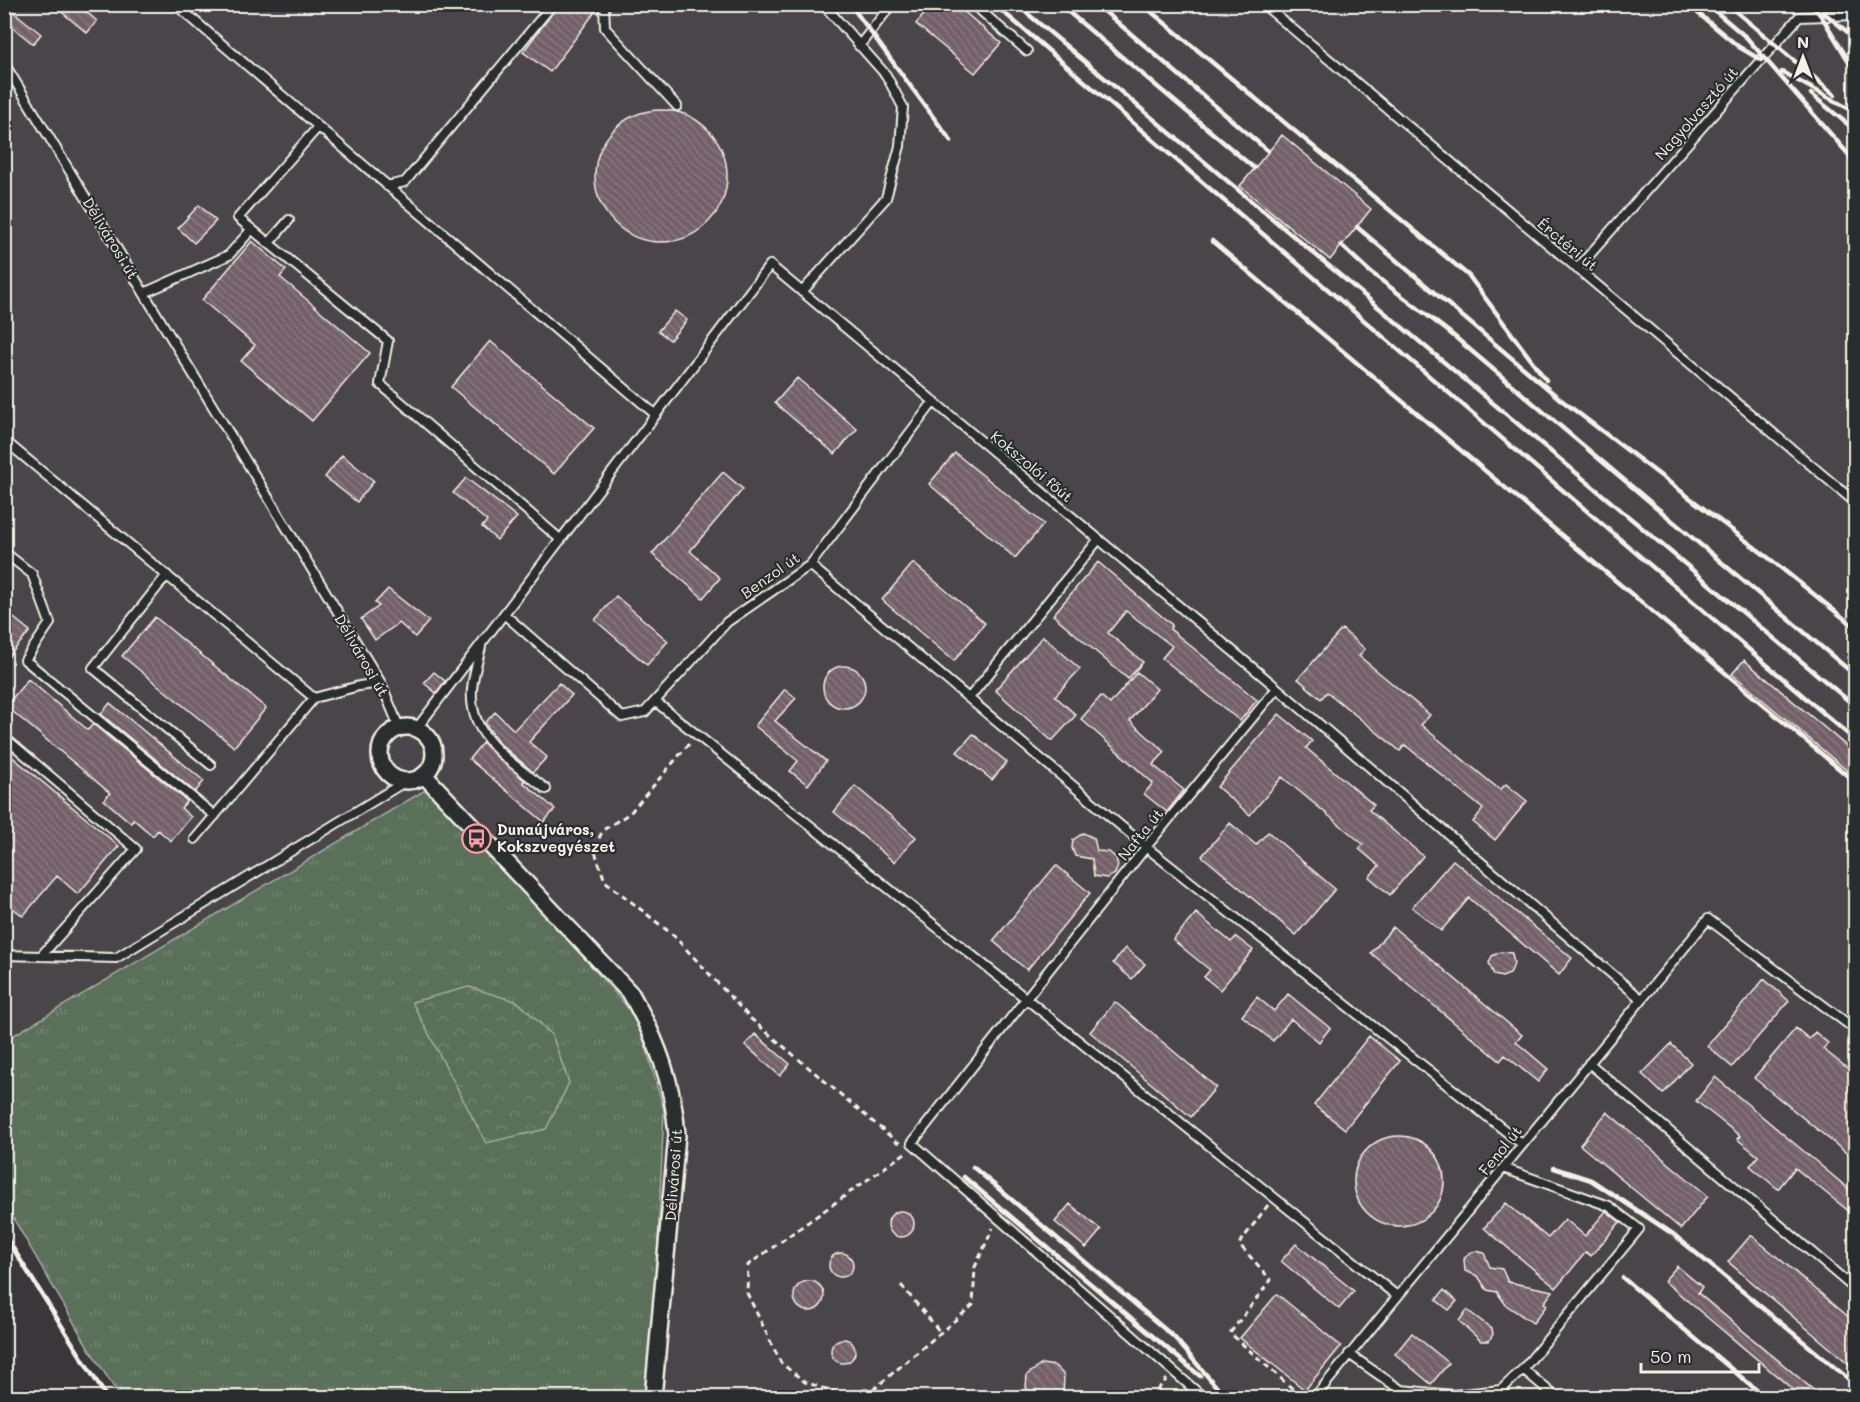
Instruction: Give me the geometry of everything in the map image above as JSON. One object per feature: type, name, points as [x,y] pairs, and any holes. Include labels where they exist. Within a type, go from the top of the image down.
[{"type":"street","points":[[399,727],[417,728],[431,741],[434,759],[424,775],[406,782],[388,774],[379,757],[383,739],[399,727]]},
{"type":"street","name":"Délivárosi út","points":[[424,775],[631,994],[653,1033],[675,1107],[677,1135],[654,1398]]},
{"type":"lane","points":[[175,4],[656,415],[417,728]]},
{"type":"lane","points":[[387,186],[405,182],[553,4]]},
{"type":"lane","points":[[604,4],[605,28],[677,106]]},
{"type":"lane","points":[[802,292],[886,198],[900,146],[903,107],[886,75],[823,4]]},
{"type":"lane","points":[[859,46],[892,4]]},
{"type":"lane","points":[[973,4],[1027,51]]},
{"type":"lane","name":"Érctéri út","points":[[1263,4],[1856,503]]},
{"type":"lane","name":"Nagyolvasztó út","points":[[1577,269],[1799,17],[1856,15]]},
{"type":"lane","name":"Délivárosi út","points":[[4,63],[381,683],[399,727]]},
{"type":"lane","points":[[318,127],[238,218],[388,341],[380,384],[561,540]]},
{"type":"lane","points":[[269,243],[289,220]]},
{"type":"lane","points":[[144,293],[228,255],[252,229]]},
{"type":"lane","name":"Kokszolói főút","points":[[656,415],[770,265],[1277,688],[1641,999]]},
{"type":"lane","name":"Benzol út","points":[[504,614],[622,717],[645,712],[657,702],[727,622],[810,565],[934,401]]},
{"type":"lane","points":[[4,440],[314,698]]},
{"type":"lane","points":[[969,699],[1099,539]]},
{"type":"lane","points":[[4,552],[32,574],[50,623],[26,660],[215,816]]},
{"type":"lane","points":[[810,565],[1146,848],[1522,1144]]},
{"type":"lane","points":[[167,575],[93,668],[211,765]]},
{"type":"lane","points":[[482,643],[472,689],[476,724],[491,745],[546,789]]},
{"type":"lane","points":[[195,839],[314,698],[381,683]]},
{"type":"lane","name":"Nafta út","points":[[912,1143],[1146,848],[1277,688]]},
{"type":"lane","points":[[657,702],[1397,1296]]},
{"type":"lane","points":[[4,737],[136,849],[41,956]]},
{"type":"lane","points":[[4,955],[117,958],[406,782]]},
{"type":"lane","name":"Fenol út","points":[[1314,1398],[1708,919],[1852,1027],[1856,1027]]},
{"type":"lane","points":[[1589,1063],[1856,1290]]},
{"type":"lane","points":[[912,1143],[1204,1398]]},
{"type":"lane","points":[[1349,1354],[1401,1390],[1453,1395],[1501,1390],[1523,1369],[1640,1229],[1610,1206],[1503,1168]]},
{"type":"lane","points":[[1523,1369],[1557,1398]]},
{"type":"path","points":[[697,734],[630,813],[603,830],[594,849],[605,881],[673,935],[751,1019],[897,1142],[912,1143],[905,1154],[747,1265],[747,1293],[781,1363],[805,1382],[837,1393],[874,1389],[973,1305],[975,1267],[998,1218]]},
{"type":"path","points":[[1274,1196],[1239,1244],[1271,1280],[1230,1333],[1294,1391]]},
{"type":"path","points":[[901,1285],[942,1333]]},
{"type":"path","points":[[1150,1398],[1173,1371]]},
{"type":"shaded area","points":[[4,5],[1855,5],[1855,1397],[651,1397],[432,786],[5,1041]]},
{"type":"green space","points":[[432,786],[638,1019],[664,1110],[651,1397],[120,1397],[88,1347],[5,1204],[4,1041]]},
{"type":"green space","points":[[469,987],[518,1002],[552,1035],[569,1083],[546,1129],[486,1143],[412,1002]]},
{"type":"building","points":[[4,4],[41,34],[33,44],[4,20]]},
{"type":"building","points":[[52,4],[77,4],[97,21],[87,33]]},
{"type":"building","points":[[559,4],[598,4],[598,8],[550,72],[523,52]]},
{"type":"building","points":[[933,4],[955,4],[1001,43],[975,73],[916,24]]},
{"type":"building","points":[[661,110],[686,115],[707,130],[722,151],[727,176],[722,201],[707,222],[686,237],[661,242],[636,237],[615,222],[600,201],[595,176],[600,151],[615,130],[636,115]]},
{"type":"building","points":[[1282,135],[1371,209],[1330,260],[1240,186]]},
{"type":"building","points":[[199,205],[216,221],[194,243],[178,228]]},
{"type":"building","points":[[252,241],[286,270],[280,277],[370,353],[312,421],[241,361],[255,345],[202,300]]},
{"type":"building","points":[[675,311],[687,320],[670,340],[658,331]]},
{"type":"building","points":[[490,341],[594,428],[554,474],[451,387]]},
{"type":"building","points":[[797,378],[857,429],[835,454],[775,403]]},
{"type":"building","points":[[955,453],[1044,524],[1015,558],[929,484]]},
{"type":"building","points":[[342,455],[374,481],[357,502],[325,477]]},
{"type":"building","points":[[723,472],[743,489],[690,551],[720,578],[703,598],[652,554]]},
{"type":"building","points":[[466,478],[517,517],[497,540],[482,527],[487,521],[453,493]]},
{"type":"building","points":[[1098,562],[1172,625],[1170,629],[1257,700],[1240,721],[1162,658],[1172,646],[1126,611],[1108,633],[1143,662],[1128,679],[1053,615]]},
{"type":"building","points":[[913,563],[985,623],[954,661],[882,600]]},
{"type":"building","points":[[388,589],[429,621],[415,637],[399,623],[375,640],[361,619],[379,606],[375,603]]},
{"type":"building","points":[[616,596],[668,641],[647,665],[595,620]]},
{"type":"building","points":[[4,610],[30,631],[4,662]]},
{"type":"building","points":[[155,617],[266,708],[234,747],[122,656]]},
{"type":"building","points":[[1342,629],[1365,649],[1359,656],[1430,715],[1421,725],[1500,790],[1506,784],[1527,801],[1495,840],[1473,822],[1483,809],[1405,745],[1400,751],[1327,692],[1321,699],[1298,679]]},
{"type":"building","points":[[1043,636],[1080,669],[1055,696],[1076,715],[1052,741],[995,690]]},
{"type":"building","points":[[1744,660],[1856,754],[1856,778],[1732,674]]},
{"type":"building","points":[[844,666],[852,667],[859,672],[864,679],[864,695],[859,702],[852,707],[844,708],[836,707],[829,702],[824,695],[823,687],[824,679],[829,672],[836,667]]},
{"type":"building","points":[[434,672],[445,681],[436,693],[424,683]]},
{"type":"building","points":[[1137,672],[1157,689],[1130,721],[1165,752],[1153,765],[1184,790],[1167,812],[1144,794],[1153,783],[1081,719],[1101,696],[1110,704]]},
{"type":"building","points":[[28,679],[88,730],[93,724],[187,801],[181,808],[191,817],[171,841],[158,830],[153,836],[133,819],[131,823],[104,800],[110,793],[6,706]]},
{"type":"building","points":[[559,683],[572,695],[529,742],[547,757],[533,772],[499,743],[485,723],[495,712],[514,730]]},
{"type":"building","points":[[785,689],[796,698],[775,721],[826,761],[808,785],[790,771],[798,761],[755,726]]},
{"type":"building","points":[[110,703],[204,781],[195,792],[101,714]]},
{"type":"building","points":[[1279,714],[1312,741],[1306,748],[1374,805],[1369,810],[1423,856],[1390,895],[1369,877],[1379,866],[1359,849],[1363,844],[1282,777],[1250,815],[1217,787]]},
{"type":"building","points":[[973,734],[1007,762],[992,780],[957,752]]},
{"type":"building","points":[[483,742],[525,781],[523,782],[555,809],[544,822],[469,759]]},
{"type":"building","points":[[4,750],[119,846],[78,894],[57,876],[23,916],[4,901]]},
{"type":"building","points":[[855,786],[916,837],[894,862],[834,812]]},
{"type":"building","points":[[1230,823],[1256,845],[1268,832],[1335,889],[1296,935],[1202,856]]},
{"type":"building","points":[[1083,833],[1094,838],[1097,851],[1109,852],[1116,858],[1118,866],[1115,874],[1107,878],[1094,876],[1092,859],[1075,856],[1072,848],[1073,840]]},
{"type":"building","points":[[1453,860],[1572,958],[1559,975],[1469,898],[1441,931],[1412,907]]},
{"type":"building","points":[[1056,865],[1090,893],[1027,970],[993,941]]},
{"type":"building","points":[[1196,913],[1231,942],[1236,937],[1253,950],[1220,990],[1204,977],[1210,970],[1173,940]]},
{"type":"building","points":[[1393,927],[1522,1035],[1516,1042],[1548,1069],[1538,1082],[1505,1055],[1500,1061],[1371,953]]},
{"type":"building","points":[[1125,948],[1145,964],[1132,979],[1113,963]]},
{"type":"building","points":[[1500,952],[1512,953],[1514,964],[1510,974],[1502,977],[1494,975],[1489,963],[1492,956]]},
{"type":"building","points":[[1764,979],[1789,1001],[1732,1067],[1707,1046]]},
{"type":"building","points":[[1288,994],[1330,1028],[1319,1042],[1291,1019],[1273,1041],[1242,1016],[1257,997],[1274,1011]]},
{"type":"building","points":[[1115,1002],[1216,1087],[1191,1117],[1090,1032]]},
{"type":"building","points":[[1796,1028],[1809,1039],[1815,1032],[1828,1043],[1823,1049],[1856,1075],[1856,1161],[1754,1078]]},
{"type":"building","points":[[755,1034],[790,1064],[780,1076],[745,1045]]},
{"type":"building","points":[[1369,1036],[1400,1061],[1345,1129],[1314,1105]]},
{"type":"building","points":[[1671,1044],[1691,1063],[1663,1094],[1642,1074]]},
{"type":"building","points":[[1715,1077],[1856,1195],[1856,1217],[1795,1168],[1778,1189],[1750,1166],[1758,1156],[1737,1139],[1740,1136],[1696,1101]]},
{"type":"building","points":[[1607,1112],[1708,1196],[1681,1229],[1580,1145]]},
{"type":"building","points":[[1399,1136],[1424,1144],[1436,1156],[1444,1181],[1436,1206],[1424,1218],[1399,1226],[1374,1218],[1362,1206],[1354,1181],[1362,1156],[1374,1144]]},
{"type":"building","points":[[1506,1203],[1548,1238],[1565,1219],[1585,1236],[1606,1211],[1620,1222],[1591,1256],[1586,1252],[1556,1288],[1484,1228]]},
{"type":"building","points":[[1070,1204],[1101,1230],[1086,1248],[1055,1222]]},
{"type":"building","points":[[901,1211],[910,1215],[914,1224],[910,1233],[901,1237],[892,1233],[888,1224],[892,1215]]},
{"type":"building","points":[[1751,1235],[1856,1323],[1856,1370],[1728,1262]]},
{"type":"building","points":[[1296,1244],[1354,1291],[1339,1309],[1281,1261]]},
{"type":"building","points":[[1476,1251],[1484,1253],[1490,1267],[1502,1269],[1508,1282],[1553,1291],[1544,1303],[1547,1305],[1533,1323],[1506,1305],[1497,1292],[1487,1290],[1478,1276],[1465,1271],[1464,1259],[1469,1253]]},
{"type":"building","points":[[841,1253],[850,1256],[853,1265],[850,1274],[841,1277],[832,1274],[829,1265],[832,1256]]},
{"type":"building","points":[[1677,1266],[1702,1287],[1698,1293],[1823,1398],[1803,1398],[1664,1281]]},
{"type":"building","points":[[809,1281],[815,1282],[823,1290],[823,1302],[815,1310],[809,1311],[803,1310],[795,1302],[794,1296],[795,1290],[803,1282]]},
{"type":"building","points":[[1444,1290],[1457,1301],[1449,1310],[1436,1300]]},
{"type":"building","points":[[1277,1294],[1341,1346],[1305,1390],[1240,1338]]},
{"type":"building","points":[[1467,1310],[1492,1329],[1493,1334],[1489,1341],[1481,1341],[1459,1321]]},
{"type":"building","points":[[1412,1333],[1449,1363],[1431,1384],[1395,1354]]},
{"type":"building","points":[[843,1339],[852,1342],[855,1351],[852,1360],[843,1363],[834,1360],[831,1351],[834,1342]]},
{"type":"building","points":[[1042,1364],[1055,1366],[1064,1375],[1063,1398],[1032,1398],[1028,1393],[1027,1375]]},
{"type":"railway","points":[[850,4],[951,141]]},
{"type":"railway","points":[[994,4],[1856,741]]},
{"type":"railway","points":[[1016,4],[1856,707]]},
{"type":"railway","points":[[1059,4],[1254,168]]},
{"type":"railway","points":[[1096,4],[1268,151]]},
{"type":"railway","points":[[1142,4],[1469,276],[1546,380]]},
{"type":"railway","points":[[1687,4],[1739,47],[1761,60]]},
{"type":"railway","points":[[1707,4],[1747,38],[1856,163]]},
{"type":"railway","points":[[1727,4],[1835,95]]},
{"type":"railway","points":[[1811,4],[1822,17],[1856,73]]},
{"type":"railway","points":[[1823,12],[1856,39]]},
{"type":"railway","points":[[1782,72],[1855,112]]},
{"type":"railway","points":[[1811,94],[1856,131]]},
{"type":"railway","points":[[1357,227],[1560,399],[1770,559],[1856,628]]},
{"type":"railway","points":[[1212,241],[1856,783]]},
{"type":"railway","points":[[1341,245],[1369,271],[1449,332],[1856,676]]},
{"type":"railway","points":[[973,1167],[1174,1337],[1226,1398]]},
{"type":"railway","points":[[1554,1168],[1591,1180],[1673,1234],[1856,1385]]},
{"type":"railway","points":[[964,1177],[1200,1376]]},
{"type":"railway","points":[[4,1234],[107,1398]]},
{"type":"railway","points":[[1623,1278],[1766,1398]]},
{"type":"place","name":"Dunaújváros, Kokszvegyészet","points":[[476,838]]}]
